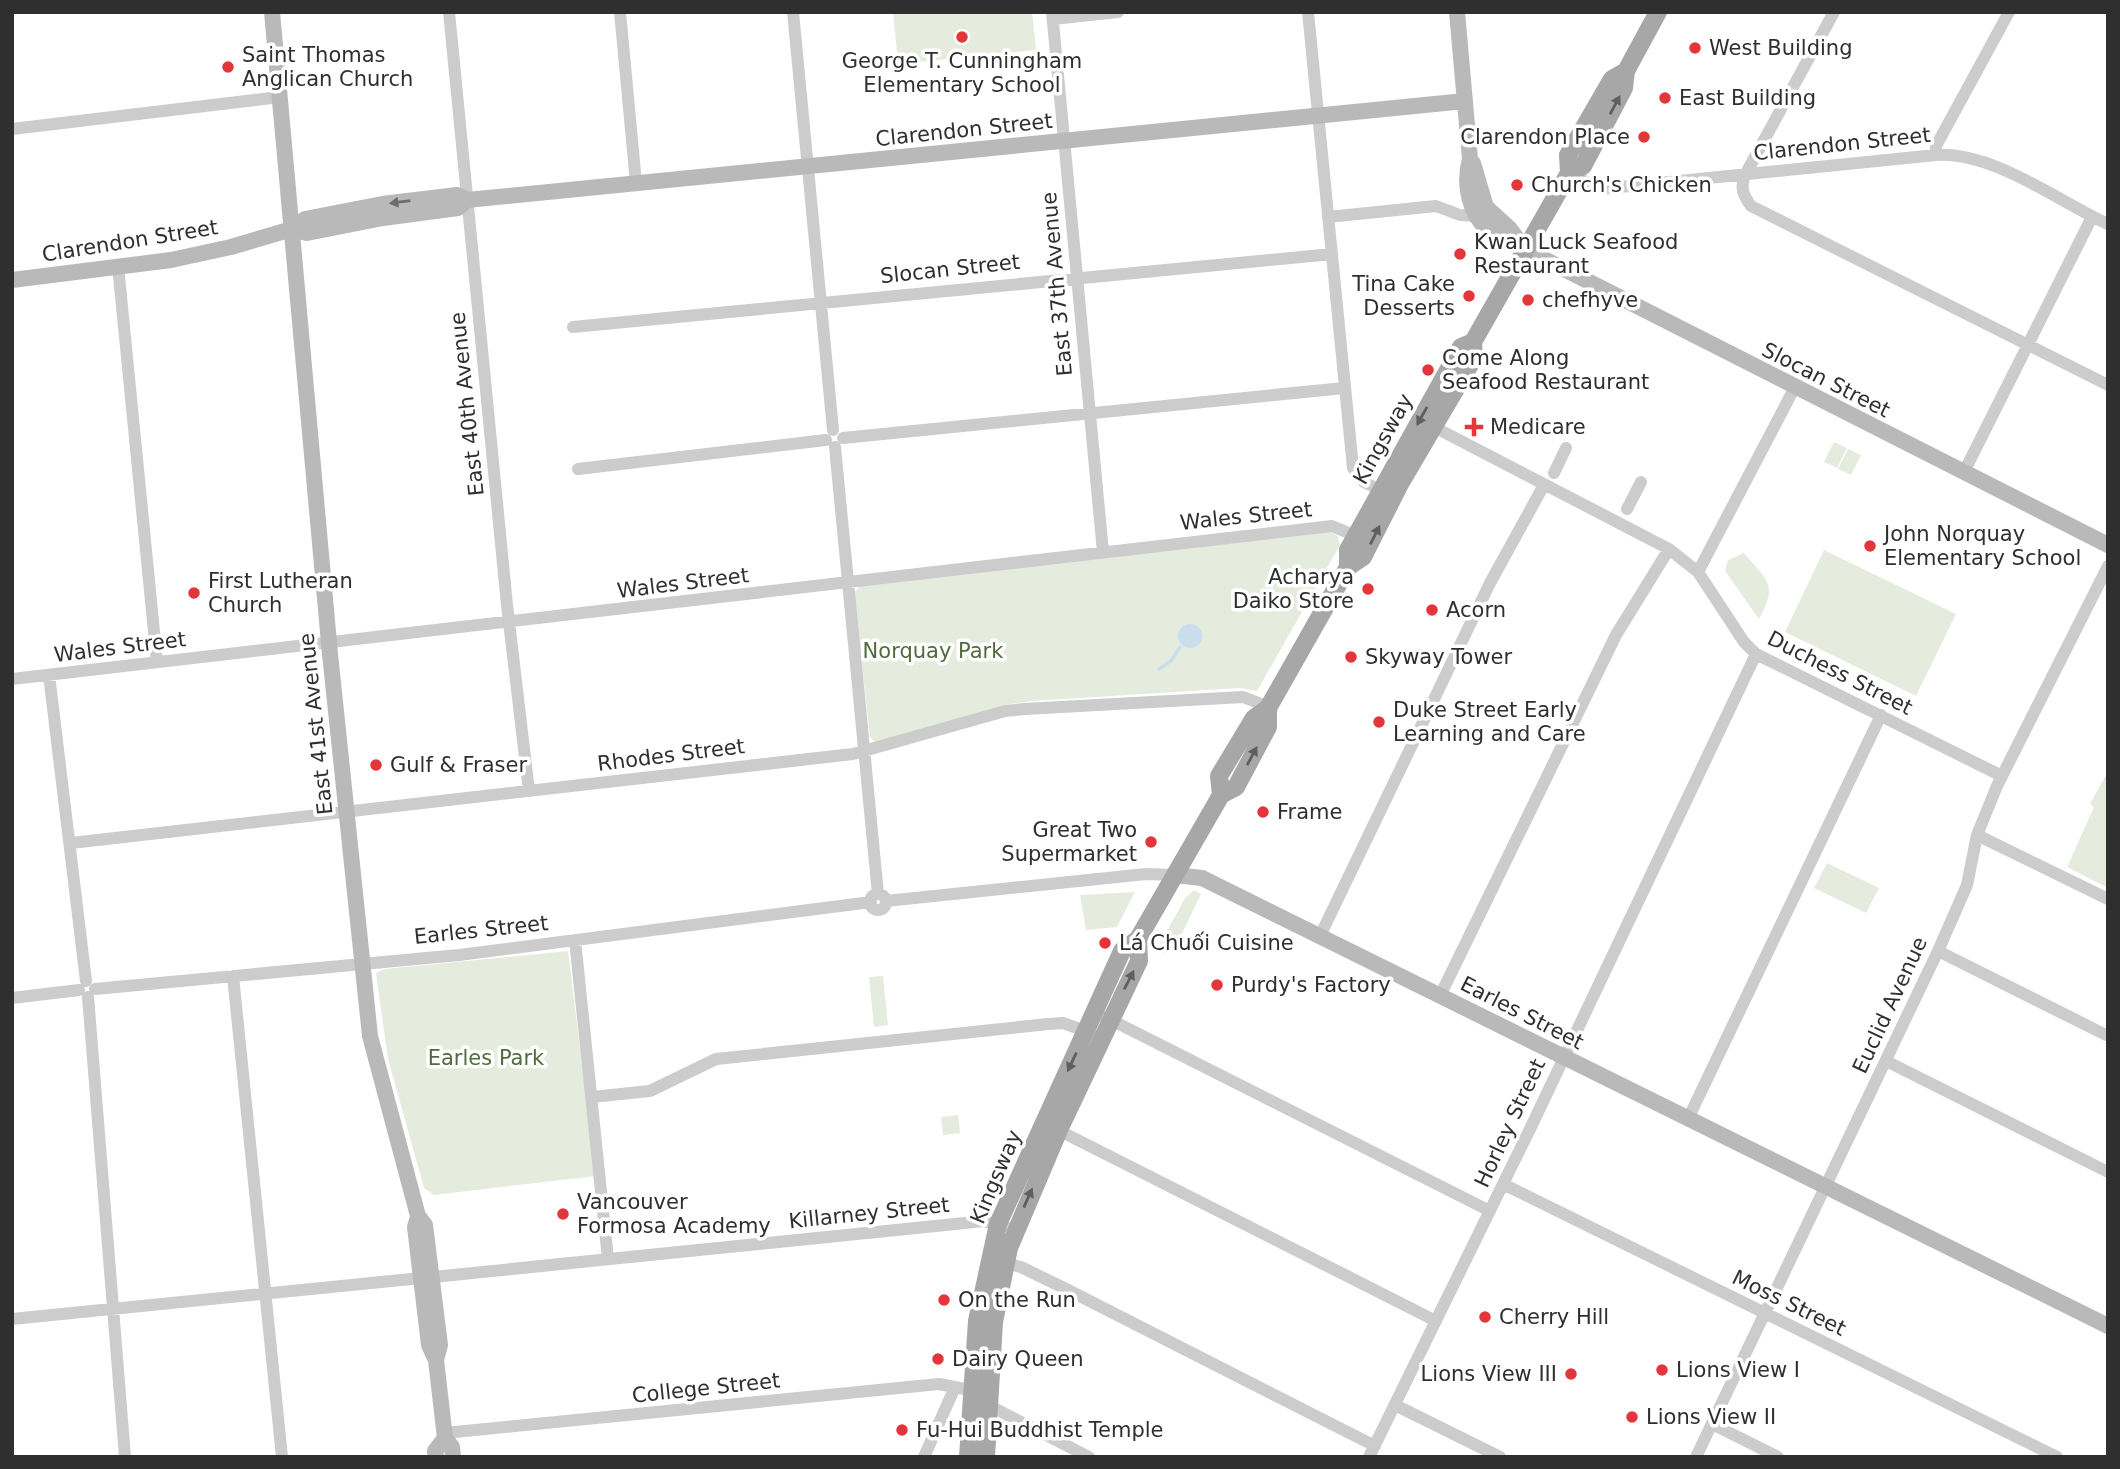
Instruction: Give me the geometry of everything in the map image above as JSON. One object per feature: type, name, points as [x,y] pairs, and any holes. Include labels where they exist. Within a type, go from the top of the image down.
[{"type":"main road","name":"Kingsway","points":[[1348,567],[1348,550],[1356,536],[1434,427],[1474,358],[1473,342],[1569,173],[1568,155],[1612,79],[1626,71],[1658,12]]},
{"type":"main road","name":"Kingsway","points":[[968,1457],[963,1389],[977,1321],[1007,1226],[1051,1126],[1102,1016],[1139,961],[1138,939],[1221,794],[1219,776],[1254,718],[1269,708],[1348,567],[1363,557],[1387,494],[1461,347],[1473,342]]},
{"type":"main road","name":"Kingsway","points":[[986,1457],[997,1261]]},
{"type":"street","name":"East 41st Avenue","points":[[272,12],[329,643],[362,964],[373,1048],[418,1216],[425,1225],[427,1277],[440,1345],[436,1360],[445,1436],[452,1447],[453,1457]]},
{"type":"street","name":"East 40th Avenue","points":[[449,12],[509,622],[529,791]]},
{"type":"street","points":[[620,12],[636,183]]},
{"type":"street","points":[[793,12],[878,899]]},
{"type":"street","points":[[1052,15],[1118,12]]},
{"type":"street","points":[[1308,12],[1354,472],[1387,494]]},
{"type":"street","points":[[1457,12],[1470,159],[1477,168],[1480,212]]},
{"type":"street","points":[[1834,12],[1745,175],[1741,186],[1751,206],[2108,385]]},
{"type":"street","points":[[1936,155],[1936,145],[2010,12]]},
{"type":"street","name":"East 37th Avenue","points":[[1052,15],[1103,552]]},
{"type":"street","points":[[12,129],[280,97]]},
{"type":"street","name":"Clarendon Street","points":[[12,279],[171,260],[231,247],[292,229],[307,233],[383,218],[458,208],[467,200],[1465,101]]},
{"type":"street","name":"Clarendon Street","points":[[1569,173],[1600,189],[1936,155],[1961,155],[1990,164],[2108,224]]},
{"type":"street","name":"Slocan Street","points":[[1328,217],[1436,206],[1460,215],[1480,212],[1510,229],[1526,250],[2108,545]]},
{"type":"street","points":[[1964,472],[2092,217]]},
{"type":"street","name":"Slocan Street","points":[[573,327],[1332,254]]},
{"type":"street","points":[[118,266],[157,662]]},
{"type":"street","points":[[1698,572],[1795,387]]},
{"type":"street","points":[[578,469],[834,439],[1344,388]]},
{"type":"street","name":"Duchess Street","points":[[1434,427],[1669,549],[1698,572],[1744,642],[1756,654],[2002,776]]},
{"type":"street","points":[[1554,473],[1566,448]]},
{"type":"street","points":[[1627,509],[1641,482]]},
{"type":"street","points":[[1320,936],[1490,583],[1544,485]]},
{"type":"street","name":"Wales Street","points":[[12,679],[1332,526],[1356,536]]},
{"type":"street","points":[[1440,996],[1615,635],[1669,549]]},
{"type":"street","name":"Euclid Avenue","points":[[1696,1457],[1938,951],[1967,885],[1977,835],[2002,776],[2108,566]]},
{"type":"street","name":"Horley Street","points":[[1372,1452],[1756,654]]},
{"type":"street","points":[[49,675],[87,989],[125,1457]]},
{"type":"street","name":"Rhodes Street","points":[[71,843],[864,752],[1005,711],[1243,697],[1269,708]]},
{"type":"street","points":[[1688,1119],[1881,715]]},
{"type":"street","points":[[1977,835],[2108,899]]},
{"type":"street","name":"Earles Street","points":[[12,998],[575,940],[878,899],[1146,874],[1198,876],[2108,1326]]},
{"type":"street","points":[[575,940],[608,1259]]},
{"type":"street","points":[[1938,951],[2106,1035]]},
{"type":"street","points":[[233,976],[282,1457]]},
{"type":"street","points":[[1102,1016],[1490,1210]]},
{"type":"street","points":[[592,1097],[650,1091],[716,1059],[1063,1023],[1094,1034]]},
{"type":"street","points":[[1886,1061],[2108,1172]]},
{"type":"street","points":[[1051,1126],[1436,1321]]},
{"type":"street","name":"Moss Street","points":[[1503,1184],[2057,1457]]},
{"type":"street","name":"Killarney Street","points":[[12,1320],[264,1292],[965,1223],[1007,1226]]},
{"type":"street","points":[[997,1261],[1066,1289],[1372,1452]]},
{"type":"street","name":"College Street","points":[[445,1436],[939,1384],[963,1389]]},
{"type":"street","points":[[924,1457],[963,1389],[988,1405],[1089,1457]]},
{"type":"street","points":[[1395,1405],[1500,1457]]},
{"type":"street","points":[[1712,1424],[1778,1457]]},
{"type":"street","points":[[436,1457],[436,1451],[445,1436]]},
{"type":"green space","name":"George T. Cunningham Elementary School","points":[[893,12],[1032,12],[1036,50],[898,64]]},
{"type":"green space","points":[[1834,442],[1847,448],[1837,468],[1824,462]]},
{"type":"green space","points":[[1848,449],[1861,455],[1851,475],[1838,469]]},
{"type":"green space","name":"Norquay Park","points":[[1330,532],[1338,536],[1340,545],[1257,691],[1240,688],[1031,701],[1005,705],[875,742],[870,737],[854,593],[860,586]]},
{"type":"green space","points":[[1824,550],[1956,614],[1916,696],[1785,632]]},
{"type":"green space","points":[[1744,553],[1768,583],[1768,598],[1759,619],[1725,571],[1728,560]]},
{"type":"green space","points":[[2108,771],[2108,888],[2067,867],[2094,807],[2090,804]]},
{"type":"green space","points":[[1827,863],[1879,888],[1866,913],[1814,888]]},
{"type":"green space","points":[[1194,890],[1201,894],[1173,952],[1164,954],[1160,944],[1185,898]]},
{"type":"green space","points":[[1135,892],[1117,927],[1086,930],[1080,895]]},
{"type":"green space","name":"Earles Park","points":[[568,951],[596,1176],[434,1195],[424,1188],[388,1059],[376,973],[385,969]]},
{"type":"green space","points":[[883,976],[888,1025],[874,1027],[869,977]]},
{"type":"green space","points":[[958,1115],[960,1133],[943,1135],[941,1117]]},
{"type":"water","points":[[1190,624],[1198,628],[1202,636],[1198,644],[1190,648],[1182,644],[1178,636],[1182,628]]},
{"type":"waterway","points":[[1159,669],[1171,661],[1180,647]]},
{"type":"place","name":"George T. Cunningham Elementary School","points":[[962,37]]},
{"type":"place","name":"West Building","points":[[1695,48]]},
{"type":"place","name":"Saint Thomas Anglican Church","points":[[228,67]]},
{"type":"place","name":"East Building","points":[[1665,98]]},
{"type":"place","name":"Clarendon Place","points":[[1644,137]]},
{"type":"place","name":"Church's Chicken","points":[[1517,185]]},
{"type":"place","name":"Kwan Luck Seafood Restaurant","points":[[1460,254]]},
{"type":"place","name":"Tina Cake Desserts","points":[[1469,296]]},
{"type":"place","name":"chefhyve","points":[[1528,300]]},
{"type":"place","name":"Come Along Seafood Restaurant","points":[[1428,370]]},
{"type":"place","name":"Medicare","points":[[1474,427]]},
{"type":"place","name":"John Norquay Elementary School","points":[[1870,546]]},
{"type":"place","name":"Acharya Daiko Store","points":[[1368,589]]},
{"type":"place","name":"First Lutheran Church","points":[[194,593]]},
{"type":"place","name":"Acorn","points":[[1432,610]]},
{"type":"place","name":"Skyway Tower","points":[[1351,657]]},
{"type":"place","name":"Duke Street Early Learning and Care","points":[[1379,722]]},
{"type":"place","name":"Gulf & Fraser","points":[[376,765]]},
{"type":"place","name":"Frame","points":[[1263,812]]},
{"type":"place","name":"Great Two Supermarket","points":[[1151,842]]},
{"type":"place","name":"Lá Chuối Cuisine","points":[[1105,943]]},
{"type":"place","name":"Purdy's Factory","points":[[1217,985]]},
{"type":"place","name":"Vancouver Formosa Academy","points":[[563,1214]]},
{"type":"place","name":"On the Run","points":[[944,1300]]},
{"type":"place","name":"Cherry Hill","points":[[1485,1317]]},
{"type":"place","name":"Dairy Queen","points":[[938,1359]]},
{"type":"place","name":"Lions View I","points":[[1662,1370]]},
{"type":"place","name":"Lions View III","points":[[1571,1374]]},
{"type":"place","name":"Lions View II","points":[[1632,1417]]},
{"type":"place","name":"Fu-Hui Buddhist Temple","points":[[902,1430]]}]
